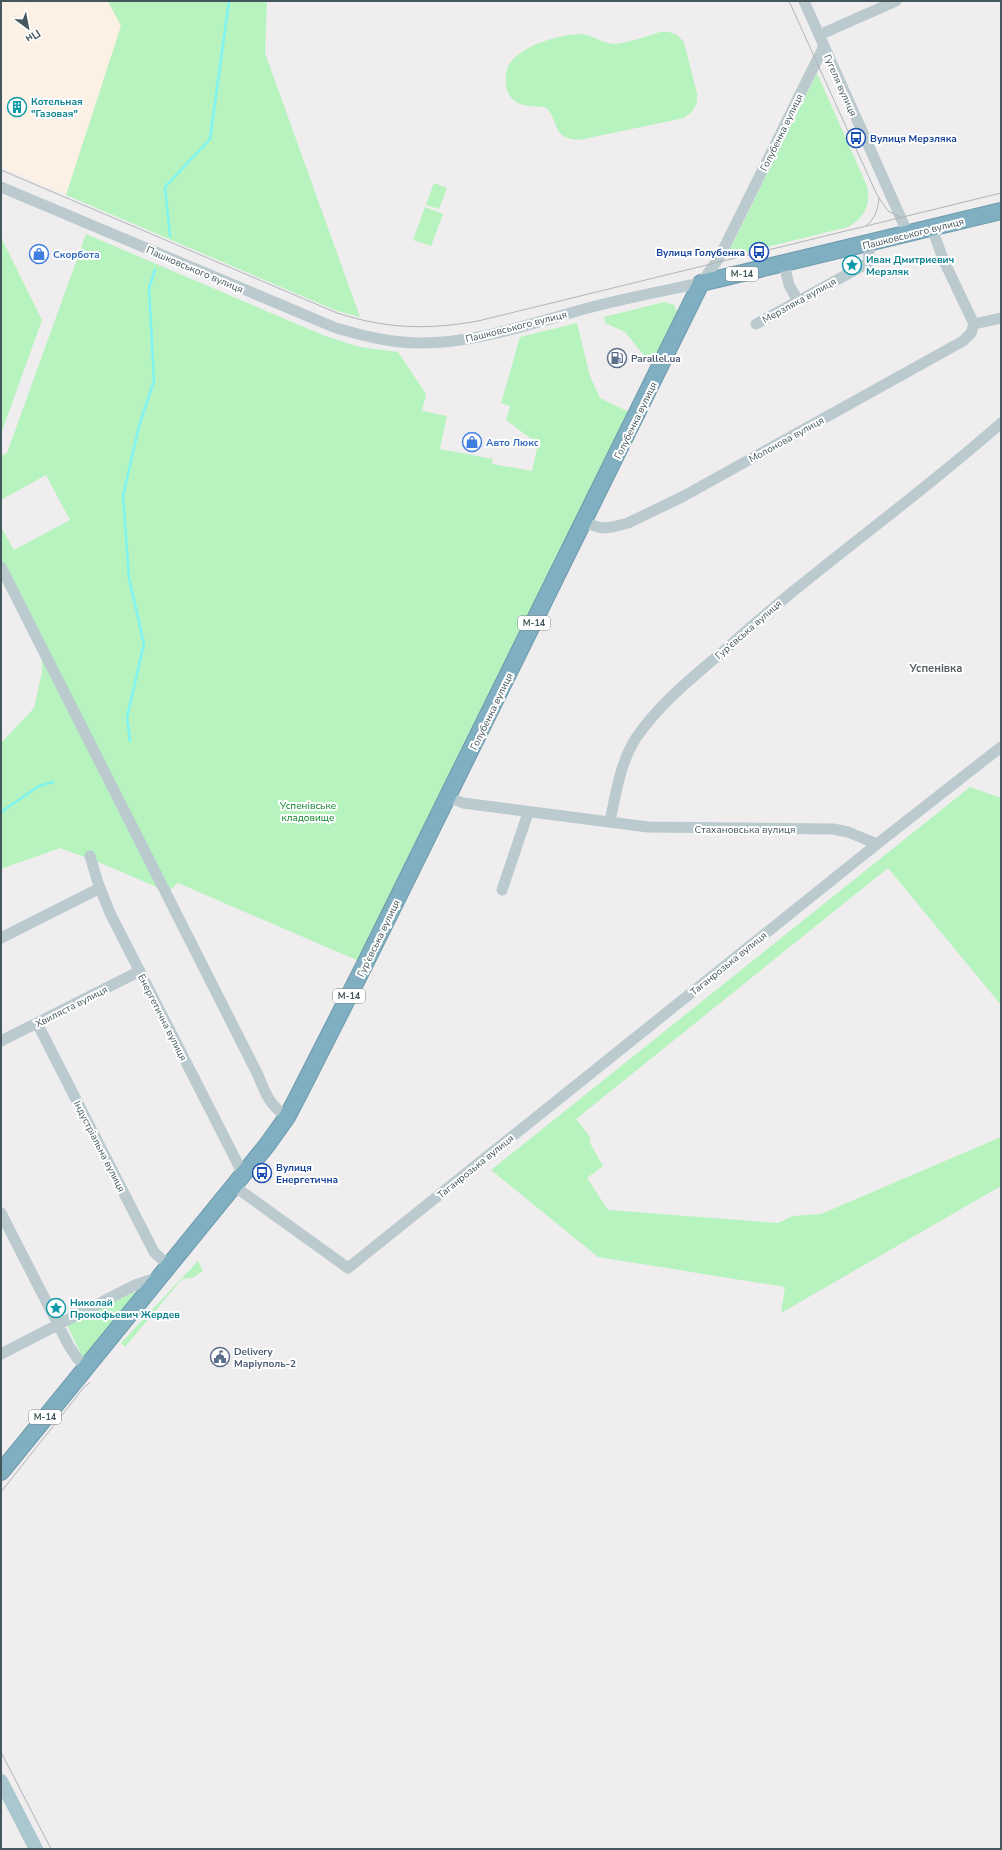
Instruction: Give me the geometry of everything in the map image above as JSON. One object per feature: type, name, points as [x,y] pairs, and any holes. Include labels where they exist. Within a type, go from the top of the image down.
[{"type":"highway","name":"Пашковського вулиця","points":[[701,283],[870,244],[1001,211]]},
{"type":"highway","name":"Голубенка вулиця","points":[[448,797],[701,283]]},
{"type":"highway","name":"Гур’євська вулиця","points":[[238,1180],[267,1145],[287,1117],[361,973],[448,797]]},
{"type":"highway","name":"М-14","points":[[2,1468],[86,1367],[140,1289],[164,1271],[238,1180]]},
{"type":"main road","points":[[1,1781],[36,1849]]},
{"type":"street","name":"Гугеля вулиця","points":[[804,1],[908,234]]},
{"type":"street","points":[[819,35],[896,1]]},
{"type":"street","name":"Голубенка вулиця","points":[[701,283],[719,258],[824,46]]},
{"type":"street","name":"Пашковського вулиця","points":[[1,187],[336,328],[389,341],[420,343],[445,342],[482,337],[616,300],[701,283]]},
{"type":"street","points":[[932,228],[943,259],[974,324],[1001,318]]},
{"type":"street","name":"Мерзляка вулиця","points":[[756,324],[868,263],[870,244]]},
{"type":"street","points":[[784,264],[789,285],[798,301]]},
{"type":"street","name":"Молонова вулиця","points":[[584,523],[602,528],[613,527],[628,523],[682,497],[963,341],[971,333],[974,324]]},
{"type":"street","name":"Гур’євська вулиця","points":[[610,821],[621,773],[628,754],[637,738],[659,709],[797,587],[967,452],[1001,422]]},
{"type":"street","points":[[1,568],[258,1075],[266,1096],[274,1108],[287,1117]]},
{"type":"street","name":"Таганрозька вулиця","points":[[238,1180],[348,1268],[877,844],[1001,747]]},
{"type":"street","points":[[448,797],[463,803],[528,813],[610,821]]},
{"type":"street","points":[[502,890],[528,813]]},
{"type":"street","name":"Стахановська вулиця","points":[[610,821],[648,828],[833,829],[856,834],[877,844]]},
{"type":"street","name":"Енергетична вулиця","points":[[90,856],[110,913],[140,971],[238,1180]]},
{"type":"street","points":[[1,938],[100,888]]},
{"type":"street","name":"Хвиляста вулиця","points":[[1,1041],[140,971]]},
{"type":"street","name":"Індустріальна вулиця","points":[[37,1023],[164,1271]]},
{"type":"street","points":[[1,1213],[72,1352],[86,1367]]},
{"type":"street","points":[[1,1354],[58,1325],[140,1289]]},
{"type":"shaded area","points":[[1,1],[108,1],[121,26],[66,195],[1,167]]},
{"type":"green space","points":[[108,1],[267,1],[265,53],[360,317],[337,311],[66,195],[121,26]]},
{"type":"green space","points":[[660,32],[669,32],[677,35],[684,42],[697,93],[697,103],[692,112],[684,118],[579,140],[570,139],[564,137],[560,133],[547,108],[522,105],[513,99],[507,91],[506,74],[509,65],[515,57],[524,50],[547,40],[584,34],[610,44],[615,44],[632,41]]},
{"type":"green space","points":[[817,73],[867,186],[868,199],[863,215],[848,227],[726,257]]},
{"type":"green space","points":[[434,183],[447,188],[439,209],[426,205]]},
{"type":"green space","points":[[425,207],[443,214],[431,246],[413,240]]},
{"type":"green space","name":"Успенівське кладовище","points":[[86,234],[325,336],[360,347],[398,352],[426,394],[422,411],[447,416],[440,449],[493,459],[492,464],[532,471],[538,444],[506,420],[510,406],[501,403],[520,337],[577,323],[590,376],[600,398],[629,412],[361,962],[178,883],[168,892],[103,864],[60,848],[1,869],[1,743],[34,708],[42,672],[41,646],[43,643],[1,560],[1,527],[14,550],[70,520],[46,475],[1,500],[1,456],[7,453]]},
{"type":"green space","points":[[1,237],[42,320],[1,434]]},
{"type":"green space","points":[[664,302],[674,305],[678,314],[654,362],[646,358],[625,332],[605,323],[604,317]]},
{"type":"green space","points":[[970,787],[1001,798],[1001,1005],[888,868],[576,1119],[590,1137],[590,1143],[603,1166],[587,1178],[608,1210],[778,1223],[793,1216],[821,1214],[1001,1137],[1001,1186],[781,1313],[785,1287],[598,1257],[491,1170]]},
{"type":"green space","points":[[198,1261],[203,1271],[192,1278],[182,1279],[125,1347],[121,1343]]},
{"type":"green space","points":[[134,1292],[138,1293],[83,1358],[67,1325]]},
{"type":"waterway","points":[[170,236],[165,187],[210,139],[229,1]]},
{"type":"waterway","points":[[130,741],[127,717],[144,644],[129,578],[123,496],[139,426],[154,381],[149,288],[155,270]]},
{"type":"waterway","points":[[1,812],[39,786],[53,782]]},
{"type":"tram line","points":[[789,1],[877,195],[888,211],[902,218]]},
{"type":"tram line","points":[[1,170],[337,313],[390,325],[424,327],[478,321],[1001,193]]},
{"type":"tram line","points":[[866,226],[876,214],[879,198]]},
{"type":"tram line","points":[[1,1492],[85,1386],[90,1383]]},
{"type":"tram line","points":[[1,1752],[51,1849]]},
{"type":"place","name":"Котельная \"Газовая\"","points":[[17,107]]},
{"type":"place","name":"Вулиця Мерзляка","points":[[856,138]]},
{"type":"place","name":"Вулиця Голубенка","points":[[759,252]]},
{"type":"place","name":"Скорбота","points":[[39,254]]},
{"type":"place","name":"Иван Дмитриевич Мерзляк","points":[[852,265]]},
{"type":"place","name":"Parallel.ua","points":[[617,358]]},
{"type":"place","name":"Авто Люкс","points":[[472,442]]},
{"type":"place","name":"Вулиця Енергетична","points":[[262,1173]]},
{"type":"place","name":"Николай Прокофьевич Жердев","points":[[56,1308]]},
{"type":"place","name":"Delivery Марiуполь-2","points":[[220,1357]]},
{"type":"district","name":"Успенівка","points":[[936,668]]}]
